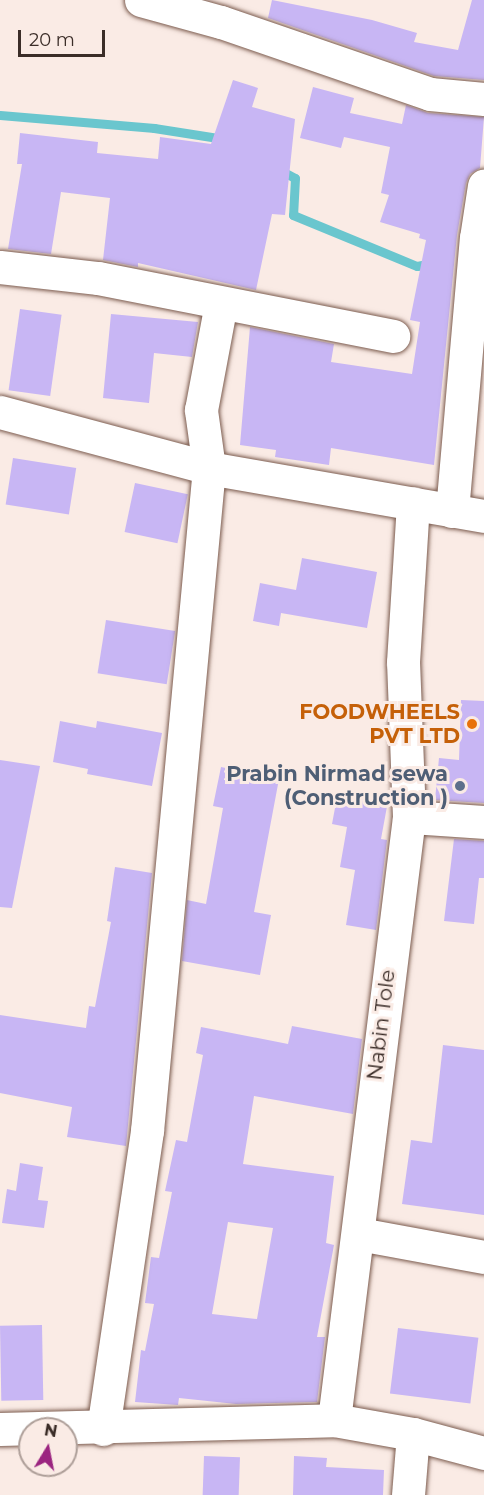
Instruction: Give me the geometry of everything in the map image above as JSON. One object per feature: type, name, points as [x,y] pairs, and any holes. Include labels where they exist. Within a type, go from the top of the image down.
[{"type":"street","points":[[141,0],[222,11],[430,94],[484,99]]},
{"type":"street","points":[[452,512],[476,238],[484,186]]},
{"type":"street","points":[[0,267],[98,278],[393,336]]},
{"type":"street","points":[[103,1429],[147,1131],[209,468],[201,410],[221,303]]},
{"type":"street","points":[[0,412],[209,468],[484,516]]},
{"type":"street","name":"Nabin Tole","points":[[334,1420],[359,1234],[379,1030],[409,817],[404,662],[413,503]]},
{"type":"street","points":[[409,817],[484,822]]},
{"type":"street","points":[[359,1234],[484,1257]]},
{"type":"street","points":[[0,1429],[103,1429],[334,1420],[413,1434],[484,1453]]},
{"type":"street","points":[[408,1495],[413,1434]]},
{"type":"building","points":[[272,0],[372,20],[417,33],[414,42],[458,50],[472,0],[484,0],[484,80],[434,76],[268,18]]},
{"type":"building","points":[[233,80],[258,88],[252,107],[295,119],[285,215],[272,214],[256,290],[138,263],[138,267],[103,260],[110,198],[61,192],[51,254],[8,249],[22,164],[17,164],[20,133],[98,142],[97,153],[158,159],[160,137],[211,144]]},
{"type":"building","points":[[313,87],[354,98],[350,113],[402,124],[406,105],[428,113],[484,117],[480,168],[470,174],[466,183],[457,235],[434,465],[331,448],[329,465],[275,457],[276,450],[240,445],[250,327],[334,344],[331,362],[412,374],[420,322],[410,320],[426,240],[419,238],[420,234],[380,222],[389,195],[381,193],[390,147],[344,137],[341,148],[300,138]]},
{"type":"building","points":[[20,309],[62,315],[50,396],[9,390]]},
{"type":"building","points":[[111,314],[198,322],[192,357],[154,353],[149,403],[103,398]]},
{"type":"building","points":[[13,458],[76,468],[69,514],[6,504]]},
{"type":"building","points":[[135,483],[188,494],[177,543],[125,532]]},
{"type":"building","points":[[302,558],[377,572],[367,628],[281,613],[279,626],[253,621],[260,583],[296,590]]},
{"type":"building","points":[[106,620],[175,631],[167,684],[98,673]]},
{"type":"building","points":[[461,700],[484,701],[484,803],[435,800],[439,758],[459,760]]},
{"type":"building","points":[[60,721],[96,728],[97,721],[162,733],[152,786],[87,774],[88,769],[53,762]]},
{"type":"building","points":[[0,760],[40,766],[12,908],[0,907]]},
{"type":"building","points":[[221,767],[279,779],[254,912],[271,915],[260,975],[182,961],[187,900],[206,904],[223,808],[213,806]]},
{"type":"building","points":[[338,792],[388,801],[381,839],[387,840],[376,930],[346,925],[355,870],[340,867],[347,827],[332,824]]},
{"type":"building","points":[[454,839],[484,841],[484,878],[479,878],[474,924],[444,921]]},
{"type":"building","points":[[115,867],[152,873],[126,1146],[67,1137],[72,1107],[0,1093],[0,1015],[86,1028],[89,1006],[95,1007],[111,922],[107,921]]},
{"type":"building","points":[[292,1026],[362,1039],[353,1114],[254,1096],[243,1164],[334,1176],[326,1243],[334,1245],[317,1337],[325,1337],[317,1402],[236,1404],[179,1398],[178,1405],[135,1402],[141,1350],[145,1351],[154,1304],[145,1303],[151,1257],[159,1258],[172,1192],[165,1191],[176,1140],[187,1142],[203,1055],[196,1053],[201,1027],[288,1044]],"holes":[[[228,1222],[273,1228],[257,1319],[212,1314]]]},
{"type":"building","points":[[443,1045],[484,1050],[484,1215],[402,1204],[411,1140],[432,1143]]},
{"type":"building","points":[[20,1163],[43,1167],[38,1200],[48,1201],[44,1228],[2,1223],[7,1189],[16,1191]]},
{"type":"building","points":[[42,1325],[43,1400],[1,1401],[0,1326]]},
{"type":"building","points":[[398,1328],[478,1338],[470,1403],[390,1394]]},
{"type":"building","points":[[204,1456],[240,1457],[239,1495],[203,1495]]},
{"type":"building","points":[[294,1456],[327,1458],[326,1467],[384,1470],[383,1495],[293,1495]]},
{"type":"waterway","points":[[0,115],[154,128],[224,139]]},
{"type":"waterway","points":[[278,169],[295,178],[293,215],[417,266],[431,263]]},
{"type":"place","name":"FOODWHEELS PVT LTD","points":[[472,724]]},
{"type":"place","name":"Prabin Nirmad sewa (Construction )","points":[[460,786]]}]
